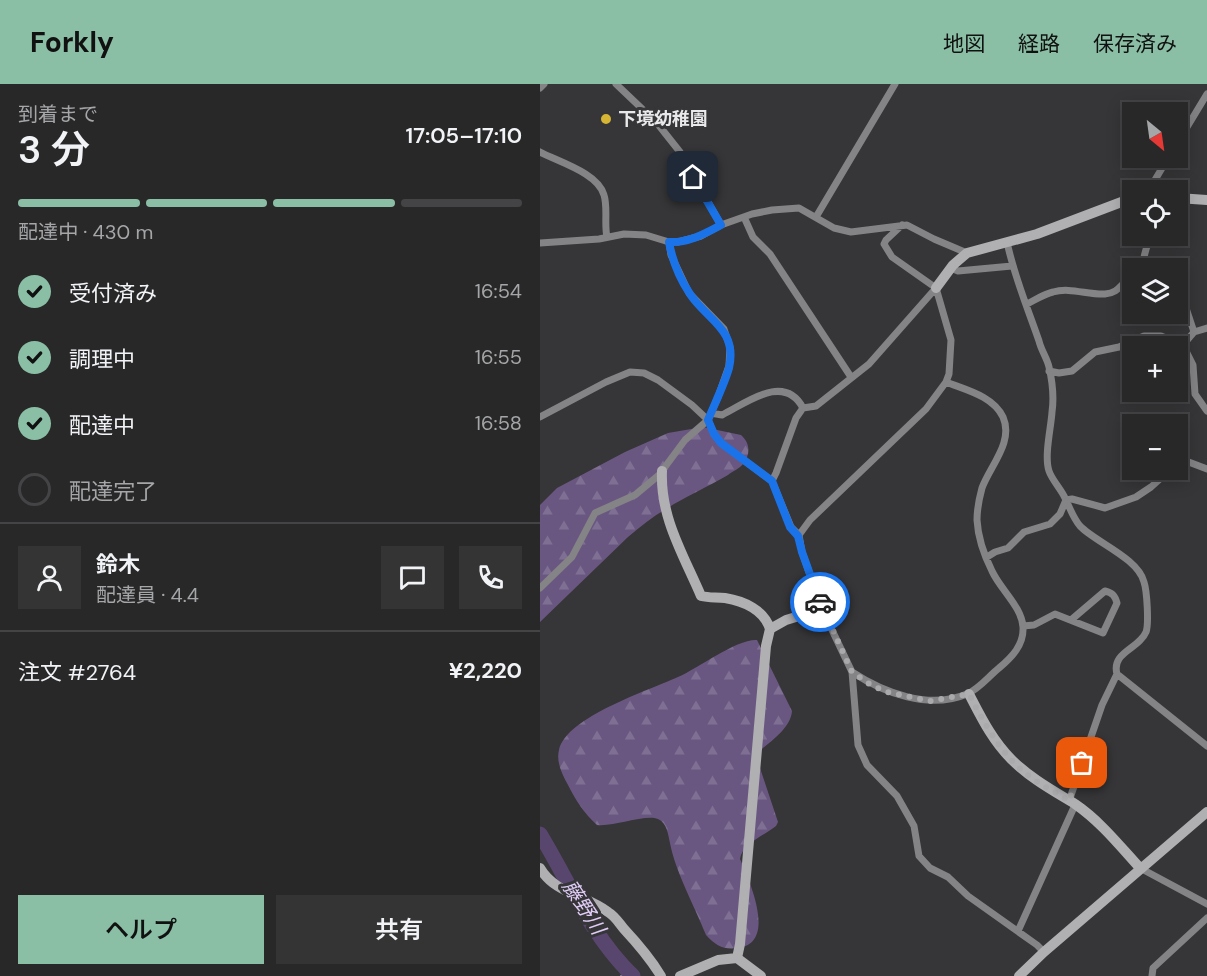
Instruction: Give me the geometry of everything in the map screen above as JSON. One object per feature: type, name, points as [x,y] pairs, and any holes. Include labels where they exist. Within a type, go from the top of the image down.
[{"type":"street","points":[[540,88],[544,84]]},
{"type":"street","points":[[616,84],[657,123],[680,152],[721,225]]},
{"type":"street","points":[[816,217],[895,84]]},
{"type":"street","points":[[1188,125],[1207,94]]},
{"type":"street","points":[[540,152],[585,172],[600,186],[604,195],[607,237]]},
{"type":"street","points":[[1188,199],[1207,200]]},
{"type":"street","points":[[772,481],[796,418],[803,408],[816,406],[869,364],[951,268],[967,253],[1054,228],[1122,201]]},
{"type":"street","points":[[540,243],[624,234],[646,235],[669,242],[678,242],[701,236],[744,216],[772,210],[799,208],[834,228],[851,232],[875,231],[907,225],[967,253]]},
{"type":"street","points":[[744,216],[753,237],[770,254],[851,377]]},
{"type":"street","points":[[798,536],[810,520],[926,409],[946,382],[951,340],[936,288],[901,264],[886,250],[884,244],[902,225]]},
{"type":"street","points":[[540,588],[572,557],[594,513],[635,495],[662,471],[684,440],[710,417],[729,366],[730,347],[724,329],[689,293],[671,255],[669,242]]},
{"type":"street","points":[[1008,242],[1012,266],[1041,349],[1049,364],[1053,408],[1048,457],[1049,471],[1081,527],[1112,547],[1144,579],[1147,630],[1142,639],[1118,659],[1117,674],[1102,705],[1072,803],[1018,932]]},
{"type":"street","points":[[951,268],[958,271],[1012,266]]},
{"type":"street","points":[[1027,304],[1052,292],[1069,290],[1105,294],[1118,290],[1122,286]]},
{"type":"street","points":[[1188,315],[1194,332]]},
{"type":"street","points":[[1188,340],[1194,332],[1207,328]]},
{"type":"street","points":[[1049,371],[1059,373],[1072,370],[1095,352],[1122,346]]},
{"type":"street","points":[[1188,354],[1193,365],[1195,394],[1207,411]]},
{"type":"street","points":[[540,417],[606,382],[630,372],[644,373],[658,380],[710,417],[714,434],[721,443],[772,481],[790,527],[798,536],[822,609],[852,672],[858,744],[867,765],[897,796],[914,826],[919,855],[930,868],[948,877],[968,896],[1044,952]]},
{"type":"street","points":[[852,672],[871,685],[887,692],[930,701],[969,694],[1016,652],[1021,642],[1023,626],[992,571],[980,545],[978,533],[978,501],[1001,451],[1006,427],[1002,416],[990,400],[946,382]]},
{"type":"street","points":[[710,417],[722,415],[752,398],[768,393],[786,393],[799,401],[803,408]]},
{"type":"street","points":[[1188,461],[1207,469]]},
{"type":"street","points":[[662,471],[661,493],[669,522],[701,596],[741,602],[757,610],[767,619],[770,629],[766,646],[737,958]]},
{"type":"street","points":[[1066,500],[1072,499],[1105,508],[1136,497],[1159,480]]},
{"type":"street","points":[[987,557],[994,552],[1008,548],[1024,532],[1050,524],[1060,514],[1066,500]]},
{"type":"street","points":[[1023,626],[1034,625],[1055,614],[1103,633],[1117,603],[1115,597],[1111,592],[1106,591],[1071,620]]},
{"type":"street","points":[[770,629],[786,620],[822,609]]},
{"type":"street","points":[[1117,674],[1207,746]]},
{"type":"street","points":[[969,694],[990,734],[1009,758],[1030,776],[1095,821],[1140,868],[1207,904]]},
{"type":"street","points":[[1019,976],[1140,868],[1207,812]]},
{"type":"street","points":[[540,868],[549,881],[559,889],[584,897],[611,914],[648,954],[661,976]]},
{"type":"street","points":[[1152,976],[1153,968],[1207,918]]},
{"type":"street","points":[[680,976],[718,960],[737,958],[761,976]]},
{"type":"green space","points":[[703,427],[741,435],[748,449],[743,464],[728,475],[656,515],[628,537],[540,622],[540,505],[557,488],[625,452],[668,433]]},
{"type":"green space","points":[[757,640],[792,711],[784,729],[758,752],[758,762],[778,822],[776,826],[749,844],[740,859],[757,909],[759,923],[756,935],[750,944],[738,948],[724,948],[706,935],[676,865],[668,833],[663,823],[652,818],[597,825],[577,802],[560,768],[558,754],[565,738],[592,716],[687,673],[728,649]]},
{"type":"waterway","name":"藤野川","points":[[540,834],[593,927],[618,961],[633,976]]},
{"type":"waterway","points":[[621,976],[629,972]]},
{"type":"way so far","points":[[820,602],[852,672],[871,685],[887,692],[930,701],[969,694],[990,734],[1009,758],[1030,776],[1069,801],[1082,763]]},
{"type":"place","name":"下境幼稚園","points":[[606,119]]},
{"type":"route","points":[[693,177],[721,225],[701,236],[669,242],[671,255],[689,293],[724,329],[730,347],[729,366],[708,420],[721,443],[772,481],[790,527],[798,536],[820,602]]}]
